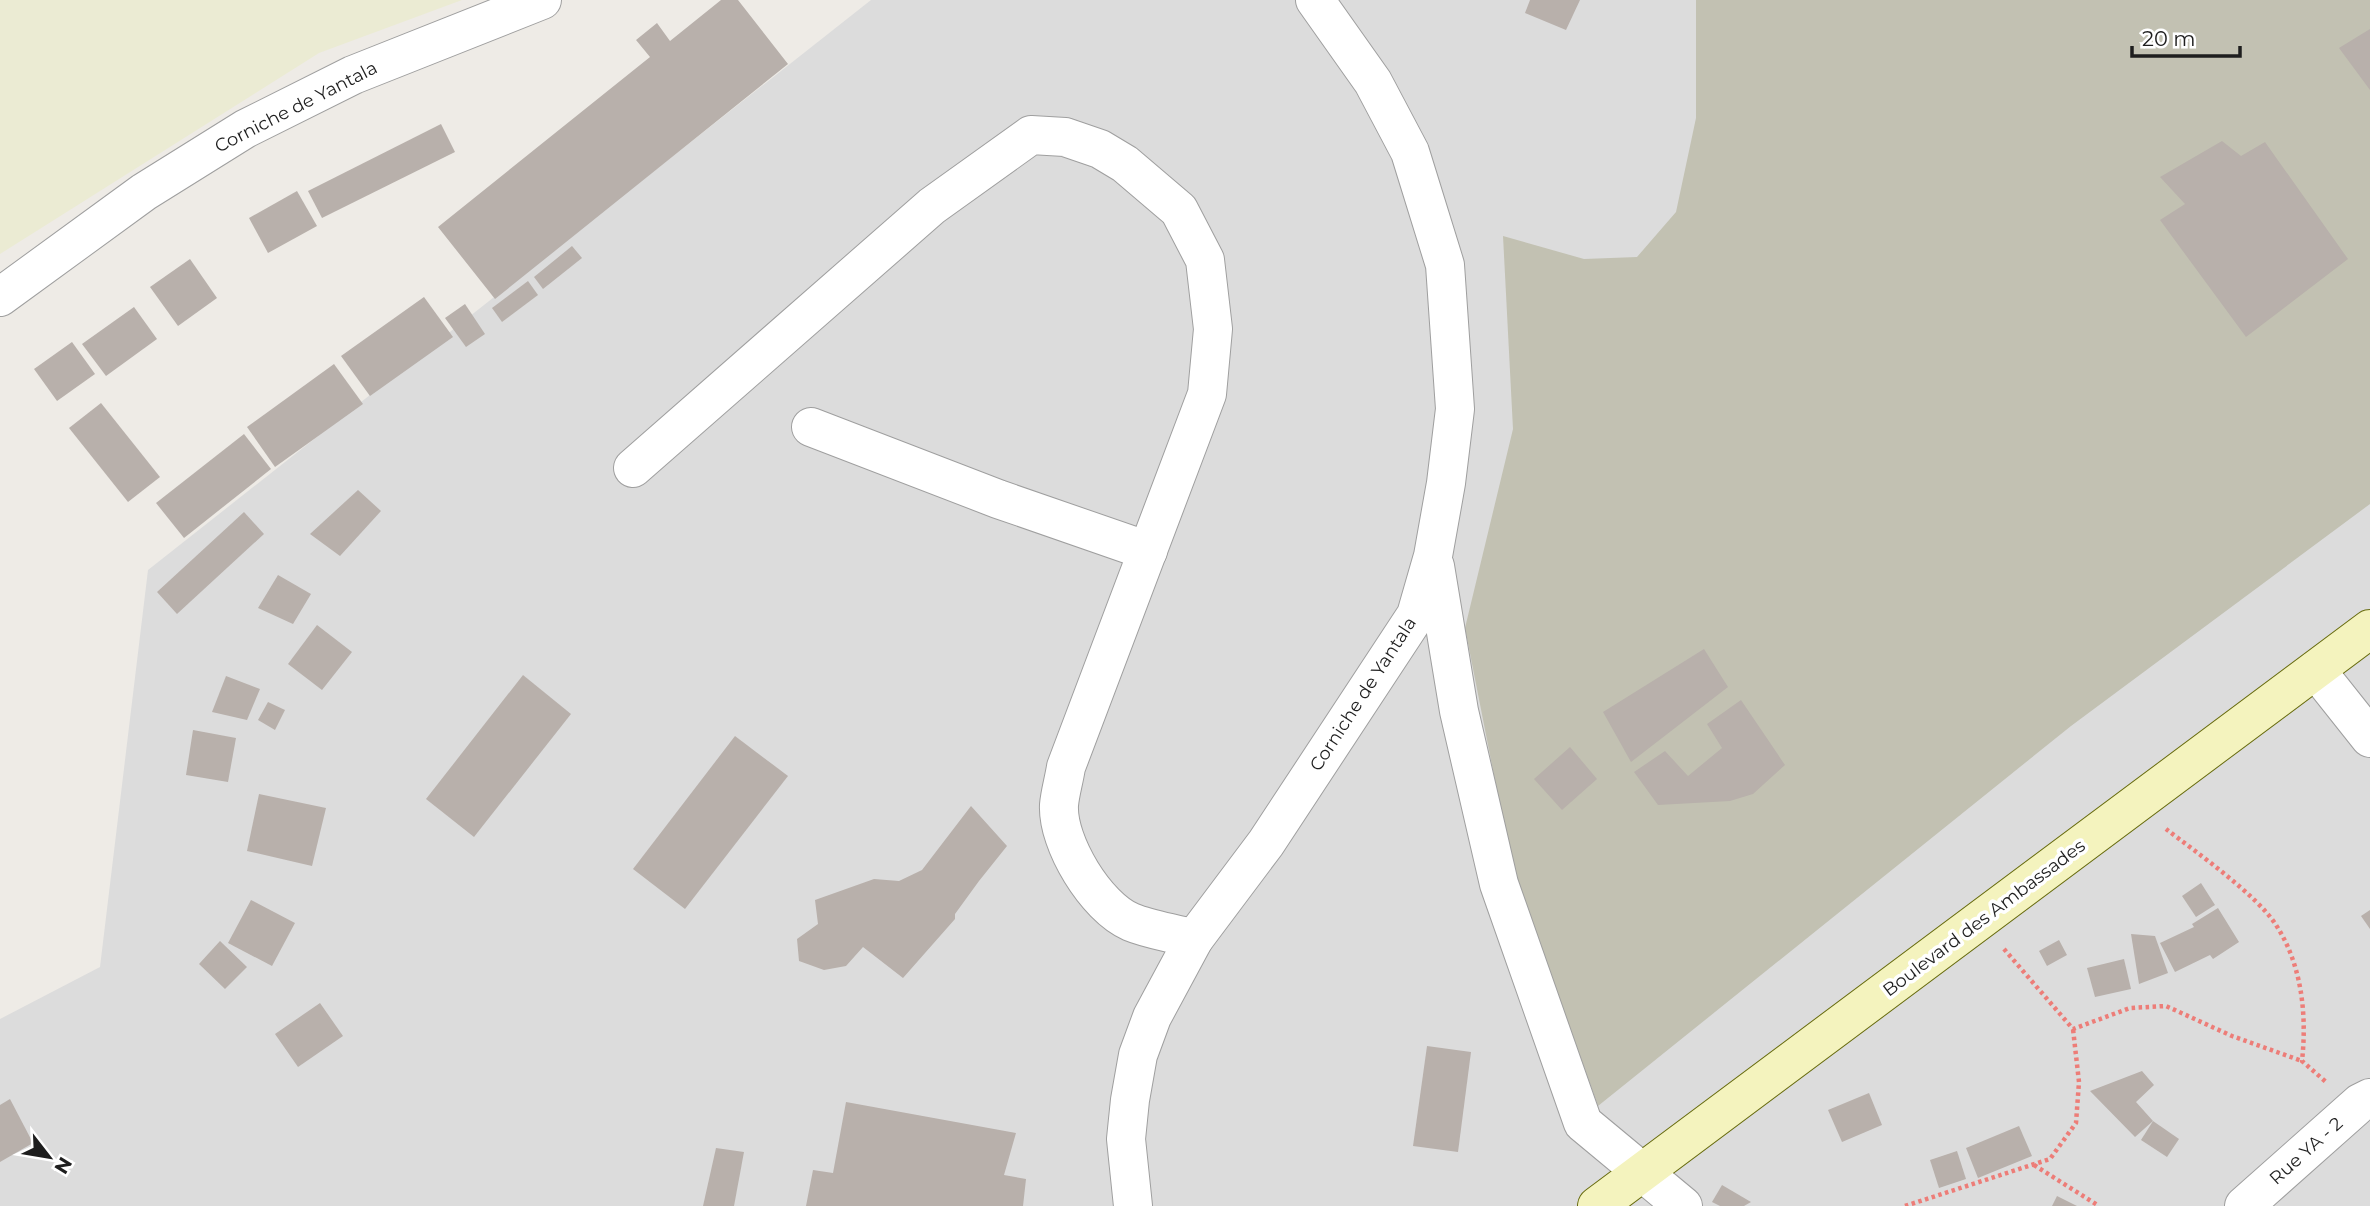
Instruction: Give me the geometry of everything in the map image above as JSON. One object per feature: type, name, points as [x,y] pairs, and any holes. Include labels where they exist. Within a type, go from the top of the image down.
[{"type":"main road","name":"Boulevard des Ambassades","points":[[1597,1206],[2370,629]]},
{"type":"street","name":"Corniche de Yantala","points":[[0,297],[144,192],[245,129],[353,75],[542,0]]},
{"type":"street","name":"Corniche de Yantala","points":[[1133,1206],[1126,1139],[1138,1055],[1152,1017],[1194,939],[1266,843],[1416,615],[1433,556],[1455,409],[1445,265],[1410,152],[1373,82],[1315,0]]},
{"type":"street","points":[[633,468],[932,206],[1031,135],[1065,136],[1100,149],[1153,186],[1178,211],[1205,260],[1213,329],[1207,394],[1066,767],[1059,807],[1067,845],[1094,889],[1111,910],[1131,922],[1194,939]]},
{"type":"street","points":[[811,427],[998,499],[1148,551]]},
{"type":"street","points":[[1433,556],[1459,711],[1499,884],[1583,1123],[1646,1172],[1683,1206]]},
{"type":"street","points":[[2316,670],[2370,738]]},
{"type":"street","name":"Rue YA - 2","points":[[2244,1206],[2365,1101]]},
{"type":"path","points":[[2135,804],[2233,883],[2276,924],[2297,970],[2305,1031],[2302,1061]]},
{"type":"path","points":[[1905,1206],[2050,1159],[2076,1124],[2079,1082],[2073,1029],[1979,921]]},
{"type":"path","points":[[2073,1029],[2130,1008],[2166,1006],[2232,1036],[2302,1061],[2325,1081],[2365,1101]]},
{"type":"path","points":[[2033,1165],[2099,1206]]},
{"type":"shaded area","points":[[871,0],[2370,0],[2370,1206],[0,1206],[0,1019],[100,967],[148,570]]},
{"type":"shaded area","points":[[1696,0],[2370,0],[2370,504],[2071,726],[1598,1106],[1511,862],[1465,628],[1513,429],[1503,236],[1584,259],[1637,257],[1676,212],[1696,118]]},
{"type":"green space","points":[[0,0],[462,0],[319,53],[0,254]]},
{"type":"building","points":[[721,0],[738,0],[788,64],[495,299],[438,227],[650,57],[636,40],[657,23],[670,41]]},
{"type":"building","points":[[1530,0],[1580,0],[1566,30],[1525,13]]},
{"type":"building","points":[[2370,29],[2370,90],[2339,48]]},
{"type":"building","points":[[441,124],[455,152],[322,218],[308,191]]},
{"type":"building","points":[[2222,141],[2241,156],[2265,142],[2348,259],[2246,337],[2160,220],[2185,204],[2160,177]]},
{"type":"building","points":[[297,191],[317,226],[268,253],[249,218]]},
{"type":"building","points":[[572,246],[582,258],[543,289],[534,277]]},
{"type":"building","points":[[190,259],[217,298],[178,326],[150,287]]},
{"type":"building","points":[[528,281],[538,295],[502,322],[492,308]]},
{"type":"building","points":[[424,297],[453,337],[370,396],[341,356]]},
{"type":"building","points":[[465,304],[485,334],[466,347],[445,318]]},
{"type":"building","points":[[134,307],[157,339],[106,376],[82,344]]},
{"type":"building","points":[[72,342],[95,374],[57,401],[34,369]]},
{"type":"building","points":[[334,364],[363,404],[275,467],[247,427]]},
{"type":"building","points":[[101,403],[160,477],[128,502],[69,428]]},
{"type":"building","points":[[244,434],[271,469],[184,538],[156,503]]},
{"type":"building","points":[[358,490],[381,511],[340,556],[310,534]]},
{"type":"building","points":[[244,512],[264,534],[177,614],[157,592]]},
{"type":"building","points":[[278,575],[311,594],[293,624],[258,608]]},
{"type":"building","points":[[317,625],[352,652],[322,690],[288,664]]},
{"type":"building","points":[[1704,649],[1728,687],[1631,762],[1603,712]]},
{"type":"building","points":[[523,675],[571,714],[474,837],[426,799]]},
{"type":"building","points":[[226,676],[260,689],[247,720],[212,712]]},
{"type":"building","points":[[1741,700],[1785,765],[1753,794],[1730,801],[1658,805],[1634,772],[1665,751],[1688,776],[1722,748],[1707,724]]},
{"type":"building","points":[[268,702],[285,710],[275,730],[258,720]]},
{"type":"building","points":[[193,730],[236,738],[228,782],[186,775]]},
{"type":"building","points":[[735,736],[788,776],[685,909],[633,869]]},
{"type":"building","points":[[1570,747],[1597,779],[1562,810],[1534,779]]},
{"type":"building","points":[[259,794],[326,808],[312,866],[247,851]]},
{"type":"building","points":[[971,806],[1007,846],[955,914],[955,919],[903,978],[863,947],[846,966],[824,970],[799,961],[797,939],[818,924],[815,900],[874,879],[899,881],[922,870]]},
{"type":"building","points":[[2201,883],[2215,905],[2196,917],[2182,896]]},
{"type":"building","points":[[251,900],[295,923],[272,966],[228,943]]},
{"type":"building","points":[[2218,908],[2239,942],[2213,959],[2210,955],[2175,972],[2160,943],[2194,927],[2192,924]]},
{"type":"building","points":[[2370,910],[2370,929],[2361,916]]},
{"type":"building","points":[[2131,934],[2155,936],[2168,973],[2139,984]]},
{"type":"building","points":[[2059,940],[2067,955],[2047,966],[2039,951]]},
{"type":"building","points":[[220,941],[247,967],[225,989],[199,964]]},
{"type":"building","points":[[2124,959],[2131,989],[2095,997],[2087,968]]},
{"type":"building","points":[[320,1003],[343,1036],[298,1067],[275,1034]]},
{"type":"building","points":[[1427,1046],[1471,1052],[1458,1152],[1413,1146]]},
{"type":"building","points":[[2142,1071],[2154,1085],[2136,1102],[2153,1121],[2135,1137],[2090,1091]]},
{"type":"building","points":[[1869,1093],[1882,1125],[1842,1142],[1828,1110]]},
{"type":"building","points":[[10,1099],[33,1143],[0,1162],[0,1105]]},
{"type":"building","points":[[846,1102],[1016,1133],[1004,1175],[1026,1179],[1023,1206],[806,1206],[813,1170],[833,1173]]},
{"type":"building","points":[[2153,1121],[2179,1139],[2167,1157],[2141,1140]]},
{"type":"building","points":[[2019,1126],[2032,1156],[1978,1178],[1966,1148]]},
{"type":"building","points":[[716,1148],[744,1152],[734,1206],[703,1206]]},
{"type":"building","points":[[1957,1151],[1966,1179],[1939,1188],[1930,1160]]},
{"type":"building","points":[[1722,1185],[1751,1202],[1744,1206],[1720,1206],[1712,1202]]},
{"type":"building","points":[[2057,1196],[2077,1206],[2052,1206]]}]
